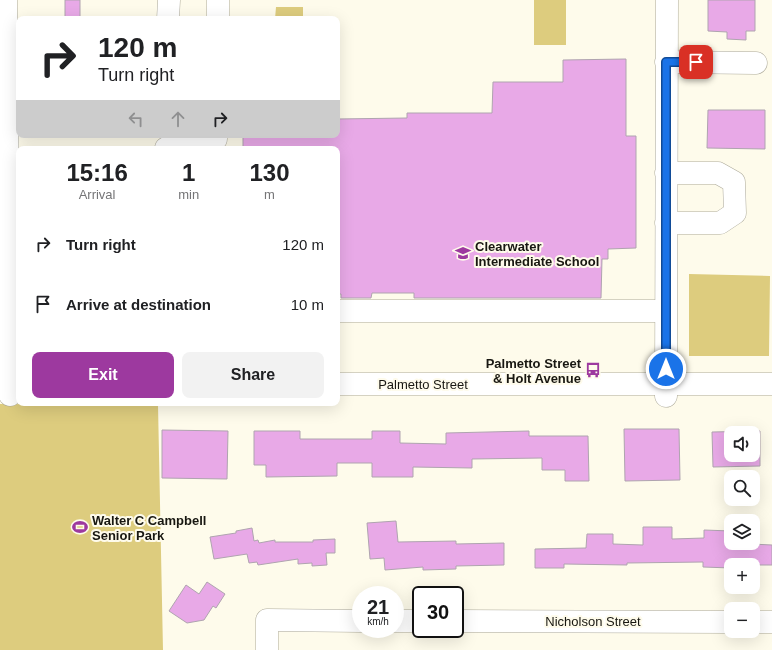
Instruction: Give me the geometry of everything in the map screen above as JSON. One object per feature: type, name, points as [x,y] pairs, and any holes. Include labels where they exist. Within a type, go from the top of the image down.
[{"type":"street","points":[[6,0],[9,390]]},
{"type":"street","points":[[168,16],[169,0]]},
{"type":"street","points":[[218,0],[218,16]]},
{"type":"street","points":[[666,390],[667,0]]},
{"type":"street","points":[[666,62],[756,63]]},
{"type":"street","points":[[166,144],[183,138]]},
{"type":"street","points":[[666,173],[718,173],[734,182],[735,213],[720,223],[666,224]]},
{"type":"street","points":[[340,310],[666,311]]},
{"type":"street","name":"Palmetto Street","points":[[340,384],[666,390],[772,396]]},
{"type":"street","name":"Palmetto Street","points":[[340,396],[666,390],[772,384]]},
{"type":"street","points":[[267,650],[267,620],[352,621]]},
{"type":"street","name":"Nicholson Street","points":[[464,621],[724,622]]},
{"type":"street","points":[[760,622],[772,622]]},
{"type":"shaded area","points":[[534,0],[566,0],[566,45],[534,45]]},
{"type":"shaded area","points":[[276,7],[303,7],[303,16],[275,16]]},
{"type":"shaded area","points":[[689,274],[770,276],[769,356],[689,356]]},
{"type":"shaded area","name":"Walter C Campbell Senior Park","points":[[0,404],[16,404],[16,406],[158,406],[163,650],[0,650]]},
{"type":"building","points":[[65,0],[80,0],[80,16],[65,16]]},
{"type":"building","points":[[708,0],[755,0],[755,31],[746,31],[746,40],[727,39],[727,32],[708,31]]},
{"type":"building","points":[[626,59],[626,136],[636,136],[636,248],[608,249],[608,259],[602,259],[601,298],[414,298],[414,293],[372,293],[371,298],[341,298],[340,146],[243,146],[243,138],[340,138],[340,119],[407,118],[407,113],[492,113],[493,82],[563,82],[563,60]]},
{"type":"building","points":[[708,110],[765,110],[765,149],[707,148]]},
{"type":"building","points":[[624,429],[679,429],[680,480],[625,481]]},
{"type":"building","points":[[162,430],[228,431],[227,479],[162,478]]},
{"type":"building","points":[[254,431],[300,431],[300,439],[372,439],[372,431],[400,431],[400,443],[446,444],[446,433],[529,431],[529,436],[588,436],[589,481],[565,481],[565,470],[542,470],[542,458],[472,459],[472,468],[413,467],[413,477],[372,477],[372,463],[337,463],[337,476],[266,477],[266,465],[254,465]]},
{"type":"building","points":[[712,432],[724,432],[724,462],[760,462],[760,466],[713,467]]},
{"type":"building","points":[[396,521],[398,542],[456,541],[456,544],[504,543],[504,565],[456,566],[456,569],[423,570],[423,567],[385,570],[384,558],[370,559],[367,523]]},
{"type":"building","points":[[643,527],[672,527],[672,539],[704,538],[704,530],[724,531],[724,550],[760,550],[760,544],[772,545],[772,565],[760,565],[760,558],[724,558],[724,568],[703,567],[703,562],[627,563],[627,565],[564,564],[564,568],[535,568],[535,549],[586,548],[587,534],[613,534],[613,544],[643,545]]},
{"type":"building","points":[[252,528],[254,541],[258,540],[259,543],[275,540],[275,542],[313,542],[313,540],[335,539],[335,553],[326,553],[327,565],[312,566],[312,563],[298,564],[298,559],[258,565],[257,562],[249,563],[247,554],[214,559],[210,537],[236,533],[236,531]]},
{"type":"building","points":[[207,582],[225,594],[216,608],[213,606],[204,620],[187,623],[169,611],[186,585],[199,594]]},
{"type":"place","name":"Clearwater Intermediate School","points":[[463,253]]},
{"type":"place","name":"Palmetto Street & Holt Avenue","points":[[593,370]]},
{"type":"place","name":"Walter C Campbell Senior Park","points":[[80,527]]},
{"type":"route","points":[[666,369],[666,62],[696,62]]}]
